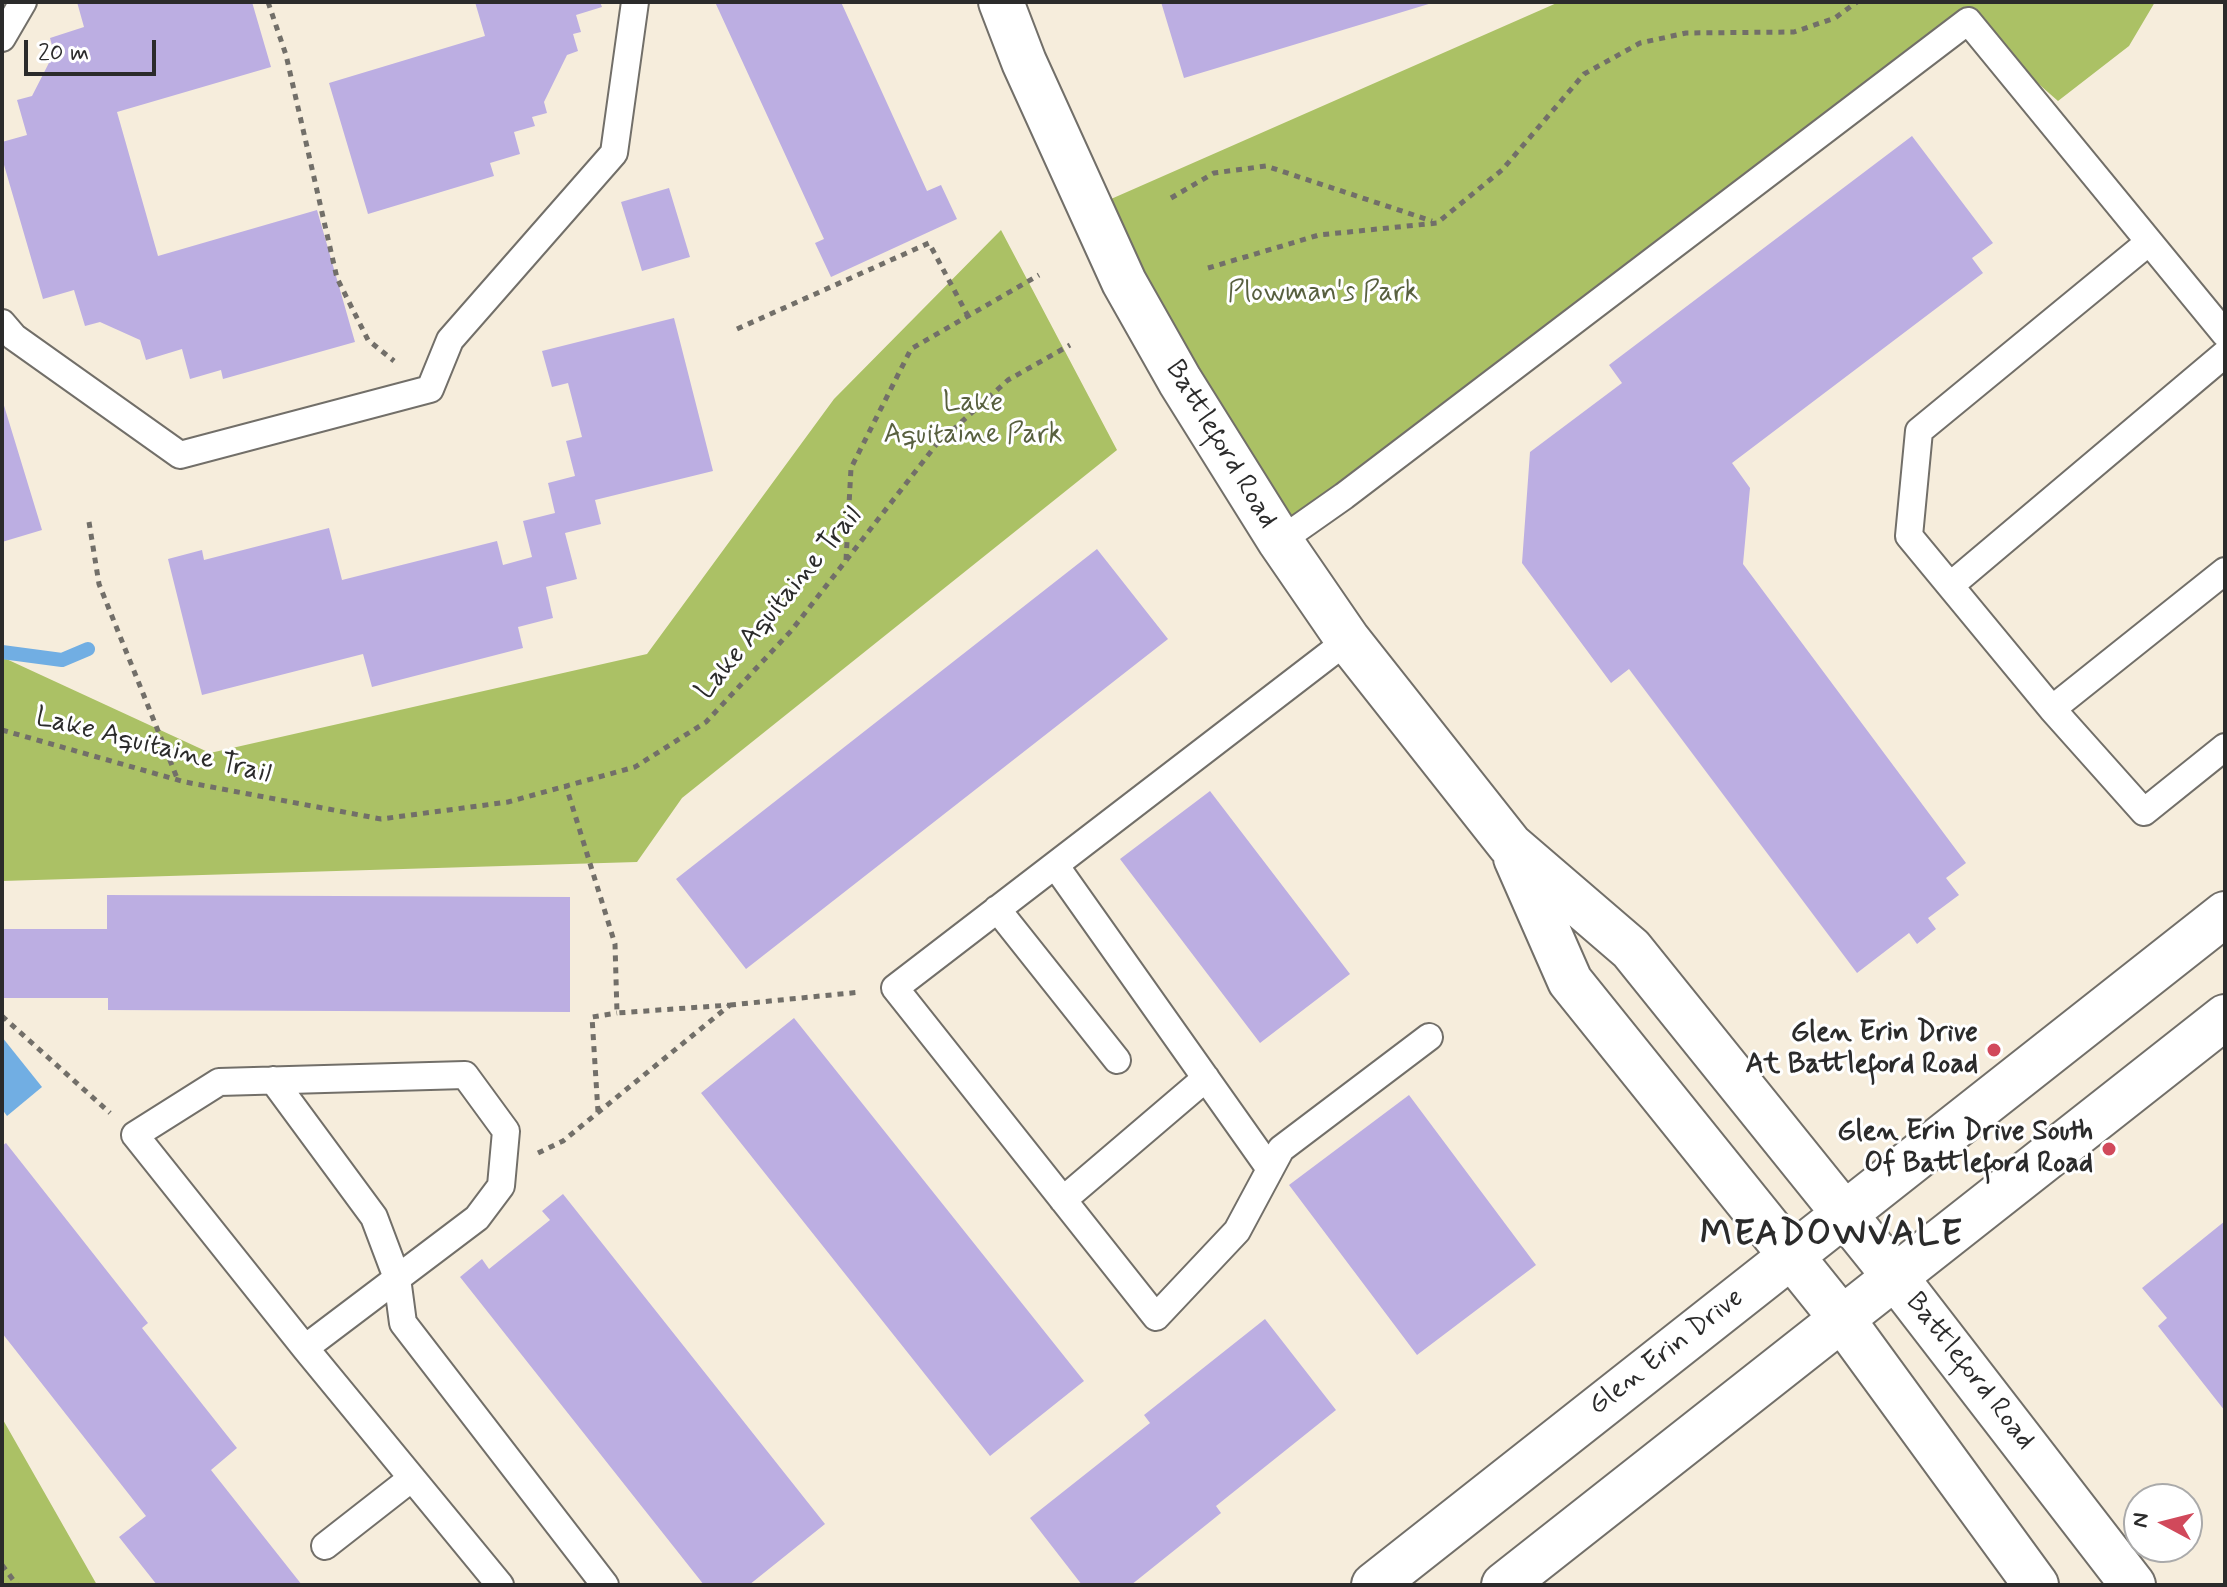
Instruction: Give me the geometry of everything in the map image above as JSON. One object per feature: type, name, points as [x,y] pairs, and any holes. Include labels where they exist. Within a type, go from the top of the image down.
[{"type":"street","name":"Battleford Road","points":[[1001,2],[1024,62],[1124,282],[1180,381],[1280,541],[1348,640],[1510,845],[1631,949],[1845,1213],[2133,1585]]},
{"type":"street","name":"Battleford Road","points":[[1510,845],[1570,981],[1842,1319],[2036,1585]]},
{"type":"street","name":"Glen Erin Drive","points":[[1374,1585],[2225,914]]},
{"type":"street","points":[[1504,1585],[2225,1017]]},
{"type":"lane","points":[[2,38],[23,2]]},
{"type":"lane","points":[[2,323],[14,337],[180,455],[430,389],[450,340],[614,153],[635,2]]},
{"type":"lane","points":[[1280,541],[1356,487],[1968,21],[2225,334]]},
{"type":"lane","points":[[2149,242],[1919,431],[1909,536],[2052,709],[2144,812],[2225,747]]},
{"type":"lane","points":[[1951,585],[2225,354]]},
{"type":"lane","points":[[2052,709],[2225,571]]},
{"type":"lane","points":[[1348,640],[895,988],[1156,1317],[1237,1231],[1281,1149],[1429,1037]]},
{"type":"lane","points":[[1055,865],[1270,1169]]},
{"type":"lane","points":[[997,909],[1117,1060]]},
{"type":"lane","points":[[305,1348],[477,1218],[501,1186],[506,1131],[465,1075],[219,1082],[135,1135],[305,1348],[500,1585]]},
{"type":"lane","points":[[1063,1200],[1206,1078]]},
{"type":"lane","points":[[273,1080],[374,1217],[397,1278],[403,1323],[605,1585]]},
{"type":"lane","points":[[325,1546],[412,1478]]},
{"type":"path","points":[[268,2],[286,55],[337,278],[368,340],[430,389]]},
{"type":"path","points":[[1208,268],[1319,235],[1437,223],[1502,170],[1584,74],[1640,43],[1686,33],[1794,32],[1835,18],[1857,2]]},
{"type":"path","points":[[1171,198],[1214,173],[1266,166],[1437,223]]},
{"type":"path","points":[[737,329],[929,243],[968,316]]},
{"type":"path","points":[[846,561],[851,468],[911,349],[1039,275]]},
{"type":"path","name":"Lake Aquitaine Trail","points":[[2,730],[177,779],[381,819],[508,802],[635,767],[706,722],[791,631],[936,445],[1008,380],[1070,345]]},
{"type":"path","points":[[89,522],[99,584],[177,779]]},
{"type":"path","points":[[566,786],[615,944],[617,1013]]},
{"type":"path","points":[[598,1113],[592,1017],[895,988]]},
{"type":"path","points":[[502,1169],[563,1141],[730,1005]]},
{"type":"path","points":[[2,1016],[135,1135]]},
{"type":"path","points":[[2,1565],[17,1585]]},
{"type":"green space","name":"Plowman's Park","points":[[1559,2],[2155,2],[2129,46],[2058,101],[1968,22],[1280,541],[1086,210]]},
{"type":"green space","name":"Lake Aquitaine Park","points":[[1001,230],[1117,450],[682,798],[637,862],[2,881],[2,657],[210,753],[647,654],[834,399]]},
{"type":"green space","points":[[2,1418],[97,1585],[2,1585]]},
{"type":"water","points":[[2,1037],[42,1087],[7,1116],[2,1109]]},
{"type":"building","points":[[77,2],[252,2],[271,67],[117,112],[158,256],[317,210],[355,342],[223,379],[221,370],[190,379],[182,349],[146,360],[140,340],[100,322],[85,326],[74,290],[43,299],[2,158],[2,142],[27,135],[17,100],[32,96],[54,53],[50,38],[84,27]]},
{"type":"building","points":[[475,2],[600,2],[602,7],[576,15],[581,32],[573,34],[578,51],[567,55],[544,102],[547,113],[532,117],[535,126],[514,132],[520,154],[490,163],[494,176],[368,214],[329,83],[485,36]]},
{"type":"building","points":[[715,2],[841,2],[927,191],[941,185],[957,219],[831,277],[815,243],[824,239]]},
{"type":"building","points":[[1161,2],[1432,2],[1432,3],[1184,78]]},
{"type":"building","points":[[1912,136],[1993,243],[1972,258],[1983,273],[1732,463],[1750,488],[1743,564],[1966,863],[1946,878],[1959,895],[1928,918],[1936,929],[1917,944],[1909,933],[1857,973],[1629,669],[1611,683],[1522,563],[1530,452],[1622,383],[1609,365]]},
{"type":"building","points":[[669,188],[690,257],[642,271],[621,202]]},
{"type":"building","points":[[674,318],[713,471],[595,500],[601,524],[565,533],[577,579],[546,587],[553,618],[518,627],[523,648],[372,687],[363,654],[202,695],[168,559],[202,550],[204,560],[329,528],[342,580],[497,541],[503,565],[532,557],[523,521],[555,513],[548,483],[575,476],[566,441],[582,437],[568,383],[552,387],[542,351]]},
{"type":"building","points":[[2,399],[42,530],[2,542]]},
{"type":"building","points":[[1097,549],[1168,639],[746,969],[676,879]]},
{"type":"building","points":[[1210,791],[1350,974],[1260,1043],[1120,859]]},
{"type":"building","points":[[107,895],[570,897],[570,1012],[108,1010],[108,998],[2,998],[3,929],[107,929]]},
{"type":"building","points":[[794,1018],[1084,1381],[990,1456],[701,1093]]},
{"type":"building","points":[[1409,1095],[1536,1265],[1417,1355],[1289,1185]]},
{"type":"building","points":[[6,1143],[148,1323],[142,1328],[237,1448],[211,1470],[302,1585],[157,1585],[119,1537],[146,1516],[2,1333],[2,1146]]},
{"type":"building","points":[[563,1194],[825,1524],[749,1585],[704,1585],[460,1277],[482,1259],[489,1269],[550,1220],[542,1211]]},
{"type":"building","points":[[2225,1221],[2225,1411],[2158,1326],[2167,1318],[2142,1288]]},
{"type":"building","points":[[1265,1319],[1336,1410],[1216,1506],[1221,1513],[1131,1585],[1082,1585],[1030,1518],[1150,1423],[1144,1415]]},
{"type":"waterway","points":[[2,652],[62,660],[88,649]]},
{"type":"place","name":"Glen Erin Drive At Battleford Road","points":[[1994,1050]]},
{"type":"place","name":"Glen Erin Drive South Of Battleford Road","points":[[2109,1149]]},
{"type":"district","name":"MEADOWVALE","points":[[1832,1236]]}]
